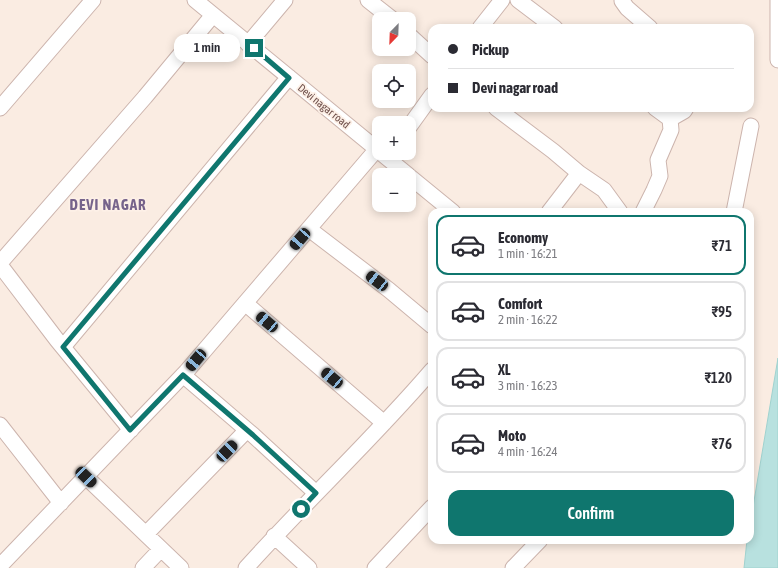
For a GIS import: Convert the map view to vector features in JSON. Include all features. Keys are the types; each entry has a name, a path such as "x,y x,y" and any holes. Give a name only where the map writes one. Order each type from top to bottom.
{"street":[{"path":"0,108 93,0"},
{"name":"Devi nagar road","path":"195,0 372,144"},
{"path":"248,44 285,0"},
{"path":"368,0 383,12"},
{"path":"483,24 502,0"},
{"path":"518,0 550,24"},
{"path":"623,0 622,1 627,8 645,24"},
{"path":"778,0 778,60"},
{"path":"130,430 63,347 0,264 214,15"},
{"path":"416,41 428,52"},
{"path":"63,347 289,78"},
{"path":"416,117 428,101"},
{"path":"501,112 553,151 579,173 604,190 617,208"},
{"path":"645,208 660,176 658,160 671,130 670,119 660,112"},
{"path":"670,119 682,112"},
{"path":"735,208 751,126"},
{"path":"0,566 183,375 309,228 376,160"},
{"name":"Devi nagar road","path":"391,160 401,168"},
{"path":"552,208 579,173"},
{"name":"Devi nagar road","path":"416,181 448,208"},
{"path":"309,228 428,323"},
{"path":"245,303 384,423"},
{"path":"246,568 274,536 384,423 428,374"},
{"path":"183,375 247,430 316,493"},
{"path":"0,425 61,503"},
{"path":"146,534 247,430"},
{"path":"86,477 181,568"},
{"path":"375,568 428,511"},
{"path":"274,536 309,568"},
{"path":"522,565 537,544"},
{"path":"143,568 161,549"}],"water":[{"path":"778,358 778,568 744,568 747,544 754,544 754,501"}],"district":[{"name":"DEVI NAGAR","path":"108,205"}],"route":[{"path":"254,48 289,78 63,347 130,430 183,375 253,435 316,493 301,509"}]}
